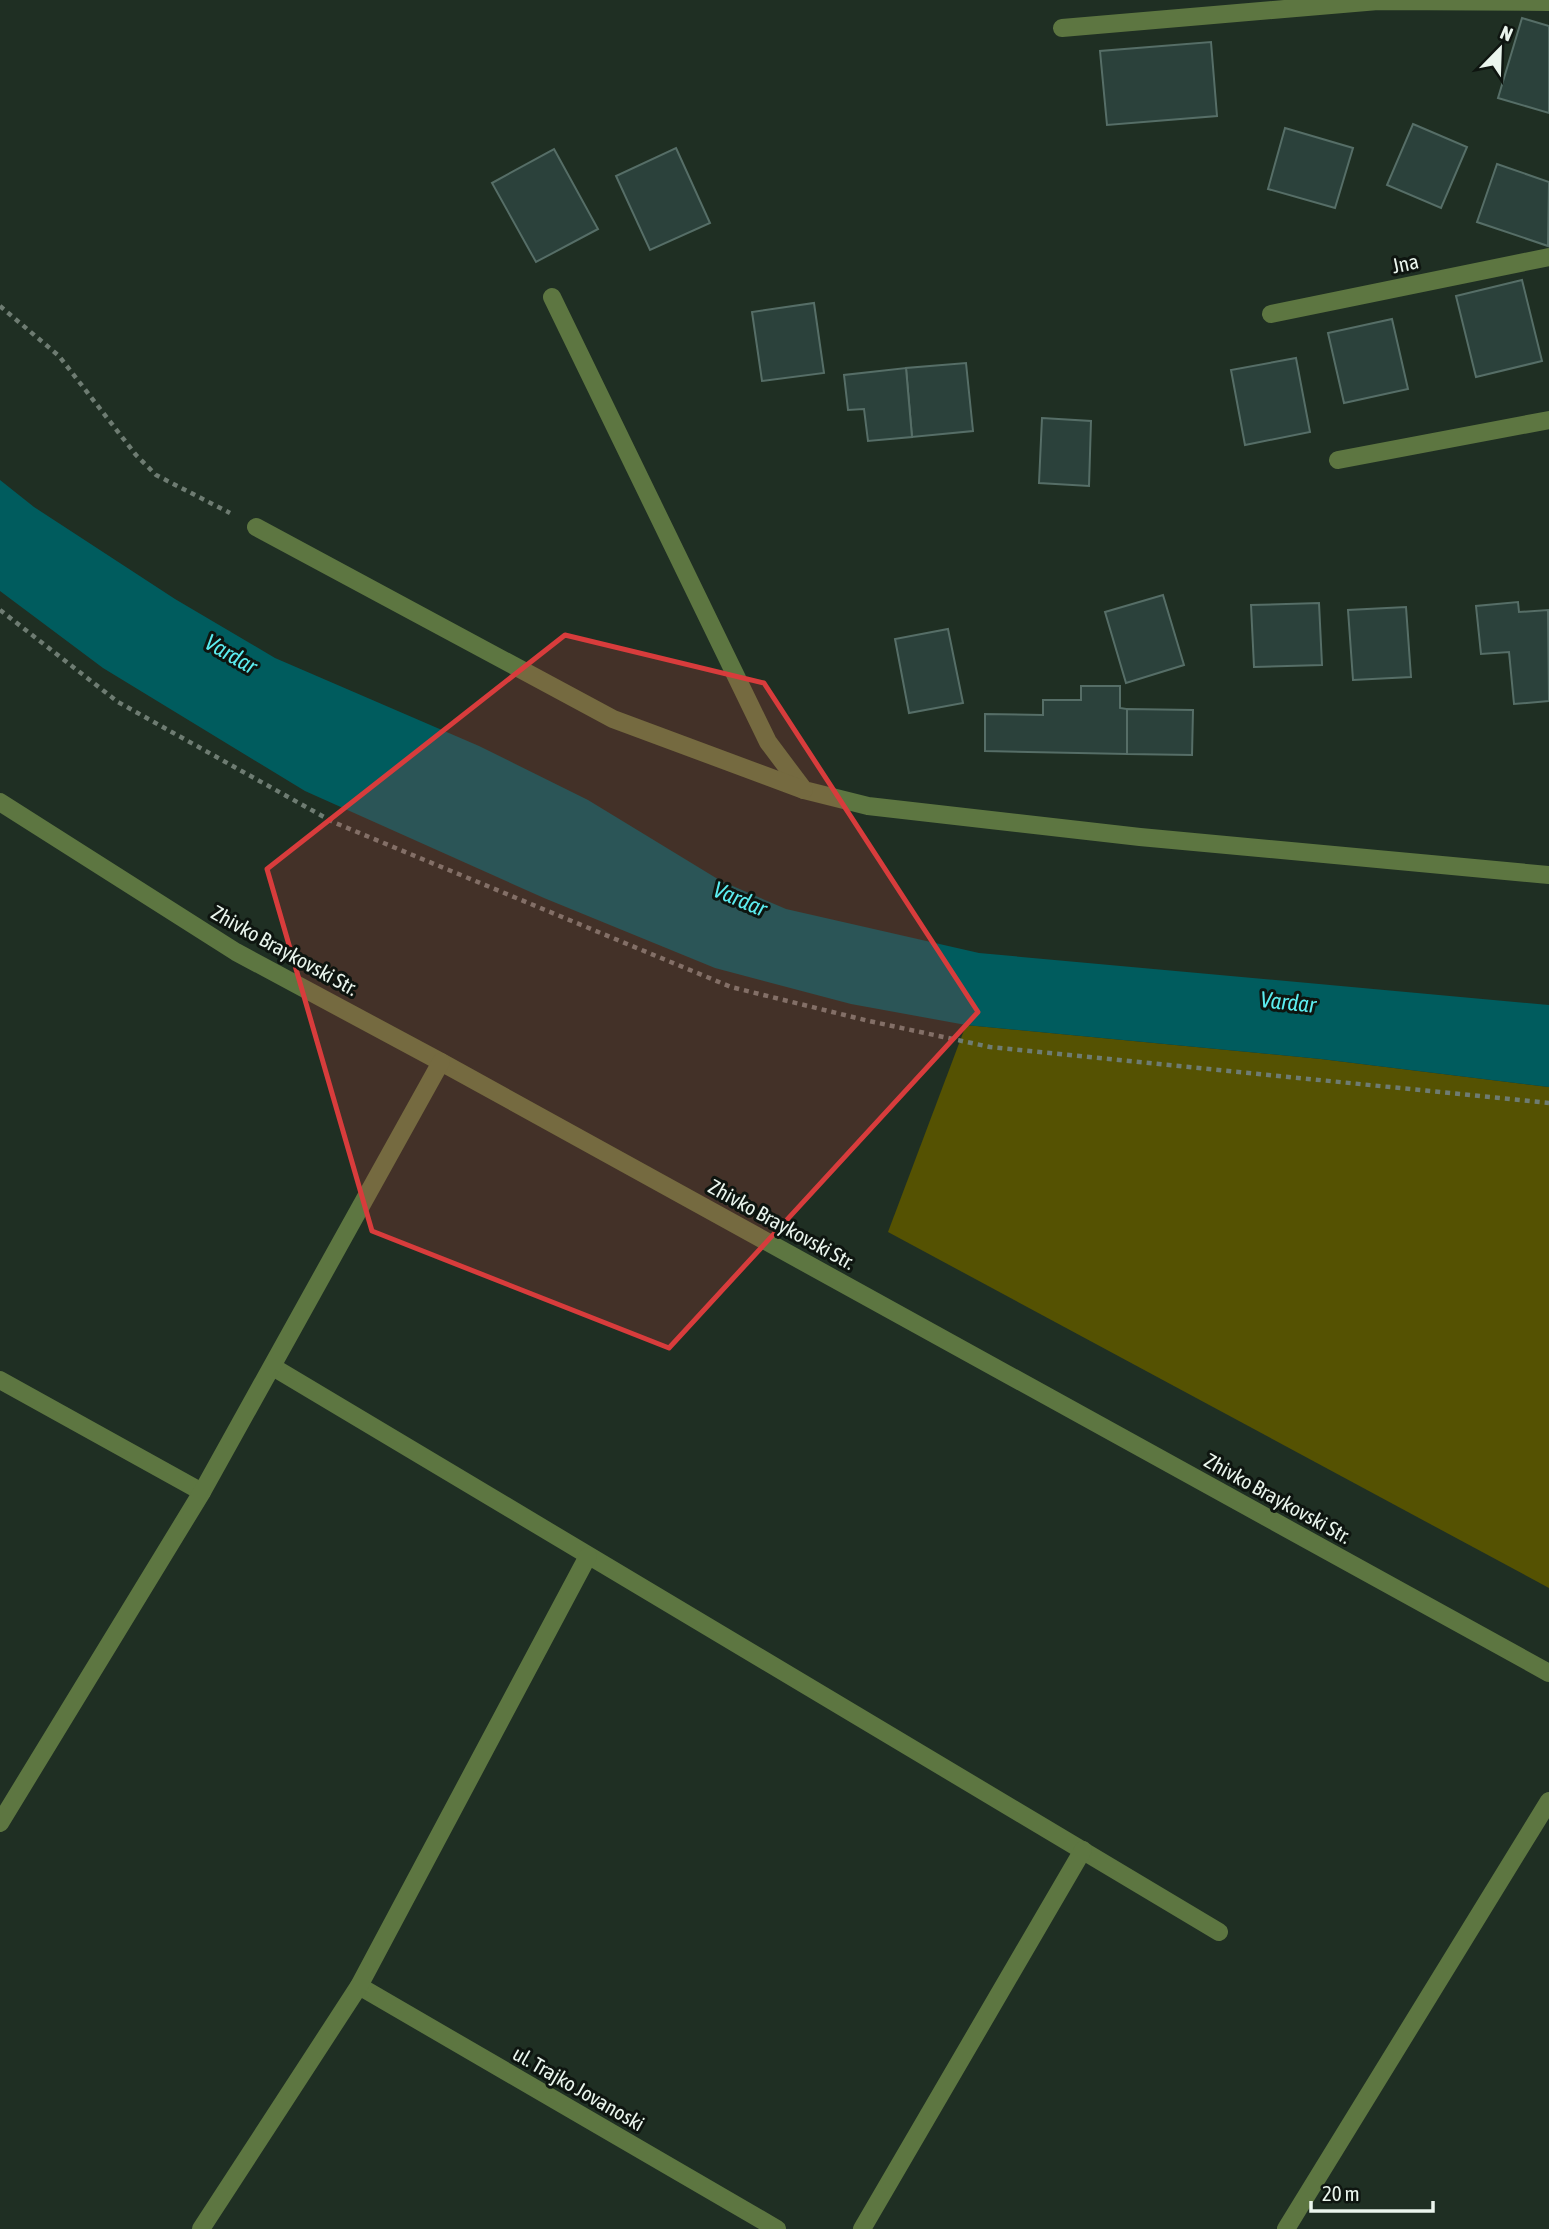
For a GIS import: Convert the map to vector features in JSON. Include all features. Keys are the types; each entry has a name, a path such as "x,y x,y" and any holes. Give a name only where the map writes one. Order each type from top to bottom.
{"street":[{"path":"1062,28 1378,1 1549,2"},
{"name":"Jna","path":"1271,314 1549,257"},
{"path":"552,297 768,742 804,790"},
{"path":"1338,460 1549,420"},
{"path":"256,527 614,719 804,790 868,806 1140,837 1549,875"},
{"name":"Zhivko Braykovski Str.","path":"0,802 236,952 441,1062 1549,1673"},
{"path":"0,1823 202,1492 274,1367 441,1062"},
{"path":"274,1367 1219,1932"},
{"path":"0,1380 202,1492"},
{"path":"201,2229 359,1986 588,1556"},
{"path":"1286,2229 1549,1801"},
{"path":"862,2229 1083,1850"},
{"name":"ul. Trajko Jovanoski","path":"359,1986 777,2229"}],"path":[{"path":"0,306 59,356 136,455 156,475 256,527"},
{"path":"0,610 118,702 333,822 731,987 990,1047 1549,1103"}],"highlighted area":[{"path":"565,635 764,683 978,1012 669,1348 372,1231 267,869"}],"shaded area":[{"path":"966,1025 1321,1059 1549,1087 1549,1588 888,1232"}],"water":[{"name":"Vardar","path":"0,480 34,507 175,599 275,658 479,746 588,800 721,881 786,909 979,953 1549,1005 1549,1087 1321,1059 966,1025 851,1004 715,968 544,898 305,791 103,668 0,591"}],"building":[{"path":"1522,18 1549,26 1549,113 1498,98"},
{"path":"1211,42 1217,116 1107,125 1100,51"},
{"path":"1413,124 1467,147 1441,208 1387,185"},
{"path":"1285,128 1353,148 1335,208 1268,189"},
{"path":"676,148 710,223 650,250 616,176"},
{"path":"554,149 598,229 536,262 492,183"},
{"path":"1497,164 1549,182 1548,246 1477,222"},
{"path":"1522,280 1542,361 1476,377 1456,296"},
{"path":"814,303 824,373 762,381 752,312"},
{"path":"1392,319 1408,389 1344,403 1328,333"},
{"path":"1296,358 1310,432 1245,445 1231,370"},
{"path":"966,363 973,431 912,437 906,368"},
{"path":"906,368 912,437 868,441 864,409 848,410 844,375"},
{"path":"1042,418 1091,421 1089,486 1039,483"},
{"path":"1163,595 1184,665 1126,683 1105,612"},
{"path":"1518,602 1519,612 1548,610 1549,701 1514,704 1509,652 1481,654 1476,606"},
{"path":"1319,603 1322,665 1254,667 1251,605"},
{"path":"1406,607 1411,677 1353,680 1348,610"},
{"path":"948,629 963,703 909,713 895,639"},
{"path":"1081,686 1120,686 1120,708 1127,709 1127,754 985,751 985,714 1043,715 1043,700 1081,700"},
{"path":"1127,709 1193,710 1192,755 1127,754"}]}
